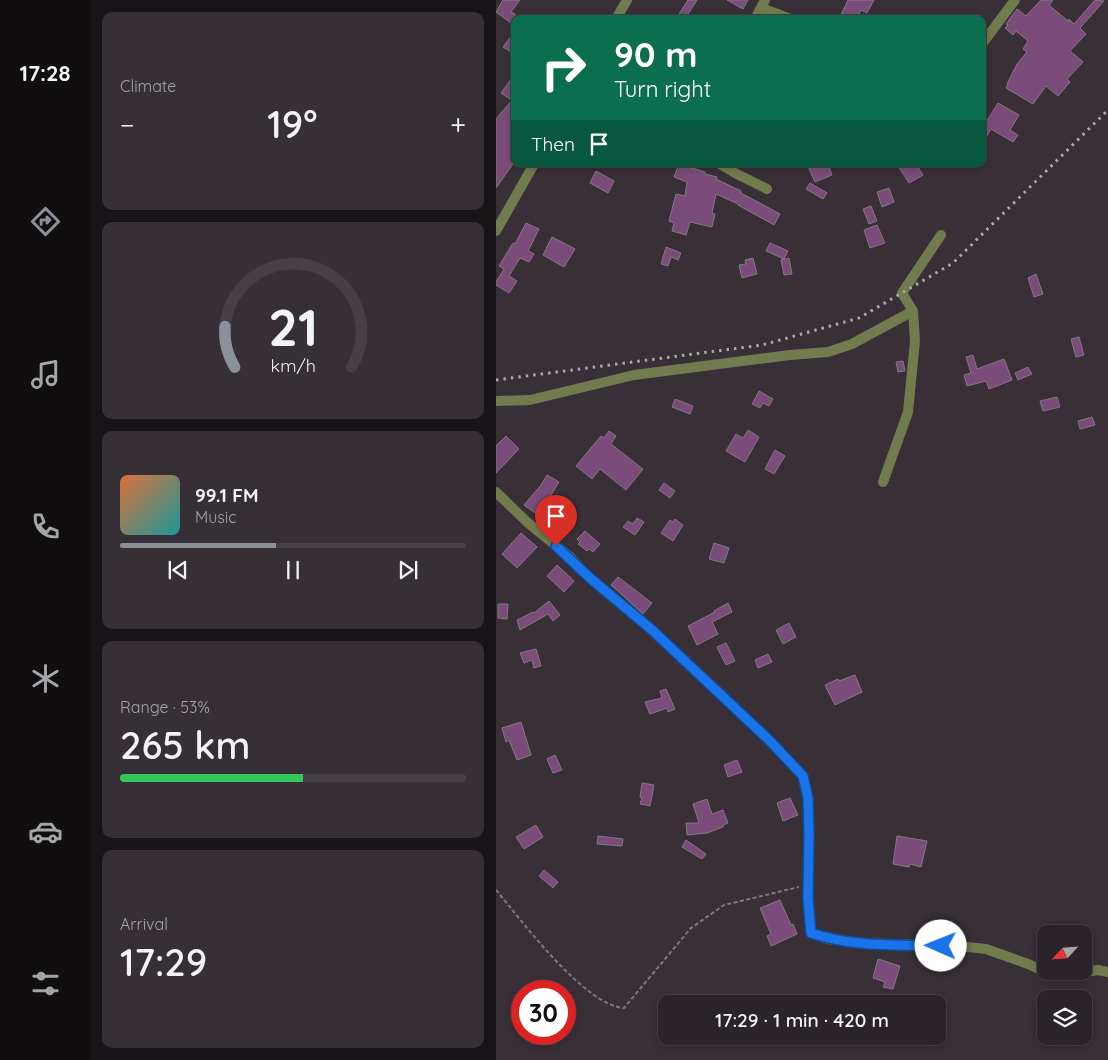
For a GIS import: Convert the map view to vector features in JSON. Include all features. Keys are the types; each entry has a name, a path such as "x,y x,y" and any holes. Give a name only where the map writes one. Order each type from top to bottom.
{"street":[{"path":"618,15 627,0"},
{"path":"986,39 1015,0"},
{"path":"763,4 783,15"},
{"path":"496,230 532,167"},
{"path":"725,167 768,188"},
{"path":"883,482 908,412 915,341 913,311 902,293 941,235"},
{"path":"496,401 530,400 634,375 828,352 852,344 913,311"},
{"path":"496,492 527,522 570,557 590,578 652,630 770,741 803,776 808,798 808,899 811,933 828,939 859,943 959,946 986,949 1048,973 1062,976 1098,970 1108,972"}],"path":[{"path":"496,890 567,973 599,1000 615,1007 624,1008 691,928 724,905 808,885"}],"building":[{"path":"503,0 520,0 511,12 515,15 511,15 511,23 496,12"},
{"path":"688,0 697,0 688,15 679,15"},
{"path":"727,0 748,0 743,9"},
{"path":"848,0 874,0 867,13 861,10 858,15 841,15"},
{"path":"1041,0 1053,0 1049,5 1074,24 1095,0 1104,1 1080,28 1086,34 1070,51 1083,62 1067,79 1070,82 1058,96 1046,86 1033,104 1006,88 1017,64 1027,52 1023,49 1028,41 1016,31 1013,35 1005,28 1017,9 1026,16"},
{"path":"511,36 511,52 503,47"},
{"path":"511,79 511,99 501,93"},
{"path":"511,101 511,167 496,188 496,119"},
{"path":"998,103 1019,115 1010,130 1018,135 1013,142 991,129 986,137 986,122"},
{"path":"678,167 689,167 705,172 705,174 717,177 716,179 780,214 774,225 738,204 716,194 712,213 715,214 712,227 690,222 686,235 672,231 674,223 669,221 676,194 685,196 687,182 674,177"},
{"path":"808,167 829,167 832,175 815,182"},
{"path":"899,167 918,167 923,175 909,183"},
{"path":"596,171 614,181 608,193 590,183"},
{"path":"810,183 827,193 823,199 806,189"},
{"path":"889,188 894,202 882,207 877,192"},
{"path":"871,206 877,221 869,224 863,209"},
{"path":"526,223 539,229 528,251 534,254 529,262 520,258 509,276 517,281 509,293 496,285 504,269 499,266 513,243 515,244"},
{"path":"877,225 885,243 870,248 864,230"},
{"path":"552,237 575,249 564,267 543,255"},
{"path":"770,243 788,251 784,259 766,251"},
{"path":"666,247 681,253 678,260 671,257 668,266 661,264"},
{"path":"753,258 757,274 742,278 739,265 746,264 745,260"},
{"path":"789,258 792,274 784,275 781,260"},
{"path":"1036,274 1043,294 1034,297 1028,278"},
{"path":"1079,337 1084,355 1076,357 1071,339"},
{"path":"973,355 977,369 1004,359 1012,380 989,389 986,381 967,386 964,375 971,373 966,357"},
{"path":"903,361 905,371 898,372 896,362"},
{"path":"1028,367 1032,374 1018,380 1015,373"},
{"path":"759,391 773,399 769,406 763,403 760,408 752,404"},
{"path":"1057,397 1060,407 1043,411 1040,401"},
{"path":"675,399 693,406 690,414 672,407"},
{"path":"1092,417 1095,425 1080,429 1078,421"},
{"path":"748,430 759,437 745,462 726,451 736,434 743,438"},
{"path":"609,431 616,436 611,444 643,469 626,490 600,469 592,479 576,466 601,436 604,438"},
{"path":"506,436 519,449 496,473 496,446"},
{"path":"775,450 785,456 774,474 765,469"},
{"path":"547,475 559,482 551,495 554,497 538,515 524,505"},
{"path":"664,483 675,491 670,498 659,490"},
{"path":"637,518 644,522 635,535 623,527 628,521 633,524"},
{"path":"675,519 683,525 673,541 661,533 670,520 673,522"},
{"path":"585,531 600,544 593,552 589,549 587,551 578,544 580,542 577,539"},
{"path":"521,533 537,547 517,568 502,554"},
{"path":"714,543 729,548 724,563 709,559"},
{"path":"557,565 574,581 564,592 547,576"},
{"path":"618,577 652,603 643,614 611,585"},
{"path":"549,601 560,615 553,621 548,614 520,630 517,620 534,613"},
{"path":"728,603 732,612 712,622 718,634 697,645 688,626"},
{"path":"498,604 508,604 507,619 498,618"},
{"path":"789,623 796,637 783,644 776,630"},
{"path":"726,643 735,661 726,665 717,647"},
{"path":"536,649 541,666 534,668 532,660 524,663 520,653"},
{"path":"768,654 772,662 758,668 755,660"},
{"path":"855,675 862,692 835,705 825,685 838,679 839,681"},
{"path":"666,689 675,709 668,712 667,708 650,714 645,702 662,698 660,691"},
{"path":"521,722 531,755 517,760 509,740 506,742 502,728"},
{"path":"555,755 562,770 553,773 547,759"},
{"path":"737,760 742,772 728,777 724,765"},
{"path":"642,783 654,785 650,806 640,804"},
{"path":"790,798 798,815 783,821 777,803"},
{"path":"707,799 712,814 723,810 728,823 707,833 687,835 686,823 699,823 693,804"},
{"path":"536,825 543,837 524,849 516,837"},
{"path":"598,836 623,839 622,846 597,844"},
{"path":"897,836 927,841 921,867 910,864 909,867 893,864"},
{"path":"686,840 706,854 702,859 682,847"},
{"path":"544,870 558,882 553,888 539,876"},
{"path":"780,900 797,934 771,946 767,936 771,934 760,908"},
{"path":"878,959 900,966 893,989 883,987 885,982 873,978"}],"railway":[{"path":"496,380 762,345 859,318 953,263 1108,110"}],"route":[{"path":"556,546 570,557 590,578 652,630 770,741 803,776 808,798 808,899 811,933 828,939 859,943 941,946"}]}
